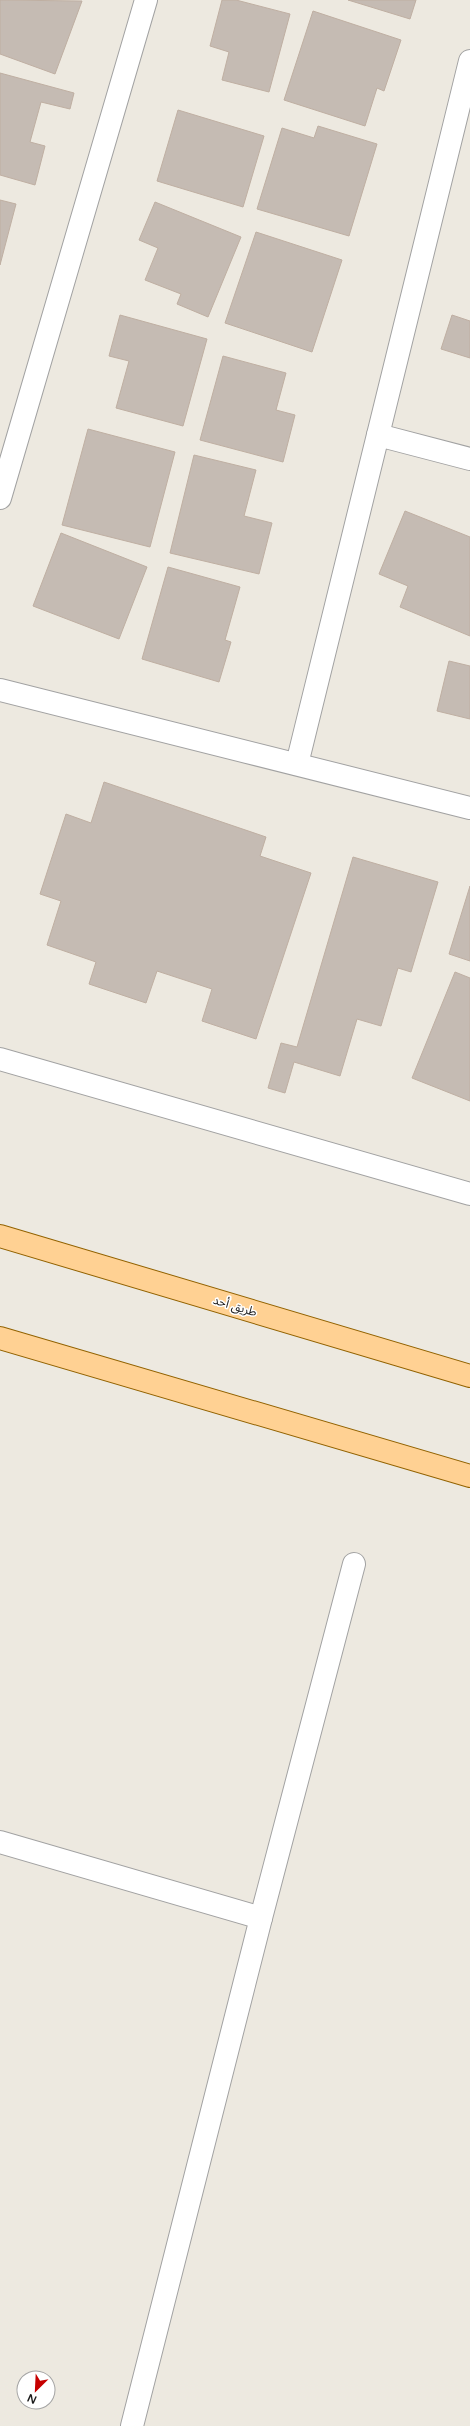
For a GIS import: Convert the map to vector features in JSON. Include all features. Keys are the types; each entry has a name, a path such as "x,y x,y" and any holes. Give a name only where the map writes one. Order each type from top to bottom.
{"main road":[{"name":"طريق أحد","path":"0,1236 470,1376"},
{"path":"0,1338 470,1476"}],"street":[{"path":"0,498 146,0"},
{"path":"298,764 470,61"},
{"path":"378,435 470,459"},
{"path":"0,690 470,808"},
{"path":"0,1059 470,1194"},
{"path":"132,2426 261,1918 354,1564"},
{"path":"0,1842 261,1918"}],"building":[{"path":"0,0 82,1 55,74 0,54"},
{"path":"222,0 236,0 290,14 269,92 222,80 229,52 210,46"},
{"path":"348,0 416,0 410,19"},
{"path":"313,11 401,40 384,91 377,88 365,126 284,100"},
{"path":"0,73 74,93 70,109 41,102 30,142 45,146 35,185 0,175"},
{"path":"178,110 264,136 243,207 157,181"},
{"path":"318,126 377,144 349,236 257,209 282,128 314,138"},
{"path":"0,200 16,204 0,265"},
{"path":"155,202 241,237 208,317 177,304 181,294 145,280 158,248 139,240"},
{"path":"256,232 342,260 312,352 225,323"},
{"path":"120,315 207,339 183,426 116,408 129,361 109,356"},
{"path":"452,315 470,321 470,358 441,349"},
{"path":"223,356 286,373 276,410 295,415 283,462 200,440"},
{"path":"88,429 175,452 150,547 62,525"},
{"path":"194,455 256,470 244,516 272,523 259,574 170,553"},
{"path":"405,511 470,537 470,636 400,607 408,586 379,574"},
{"path":"61,533 147,567 119,639 33,606"},
{"path":"168,567 240,587 225,640 231,642 219,682 142,659"},
{"path":"449,661 470,666 470,719 437,711"},
{"path":"104,782 266,837 260,856 311,873 256,1039 202,1021 212,989 157,971 146,1003 89,984 96,962 47,945 61,901 40,894 66,814 91,823"},
{"path":"353,857 438,882 411,972 398,968 381,1026 357,1019 340,1076 294,1062 285,1093 268,1088 281,1043 297,1047"},
{"path":"470,886 470,961 449,954"},
{"path":"455,972 470,978 470,1101 412,1078"}]}
